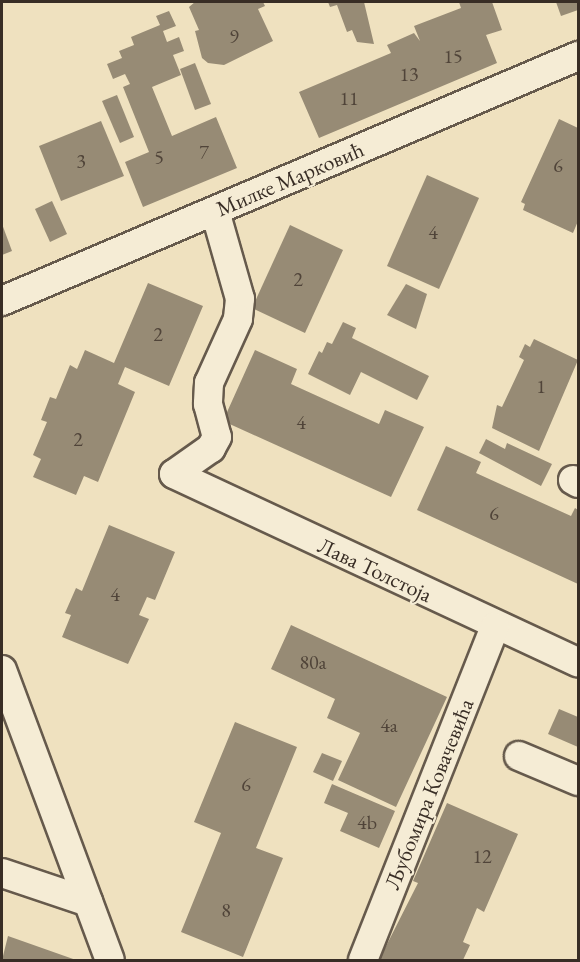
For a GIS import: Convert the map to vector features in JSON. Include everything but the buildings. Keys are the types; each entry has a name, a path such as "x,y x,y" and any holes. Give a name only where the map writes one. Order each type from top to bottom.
{"street":[{"name":"Милке Марковић","path":"2,301 579,57"},
{"name":"Лава Толстоја","path":"215,211 240,299 238,319 208,383 208,404 217,437 211,448 174,474 495,627 579,662"},
{"name":"Љубомира Ковачевића","path":"363,960 495,627"},
{"path":"2,670 110,960"},
{"path":"519,756 579,781"},
{"path":"2,873 88,902"}]}
